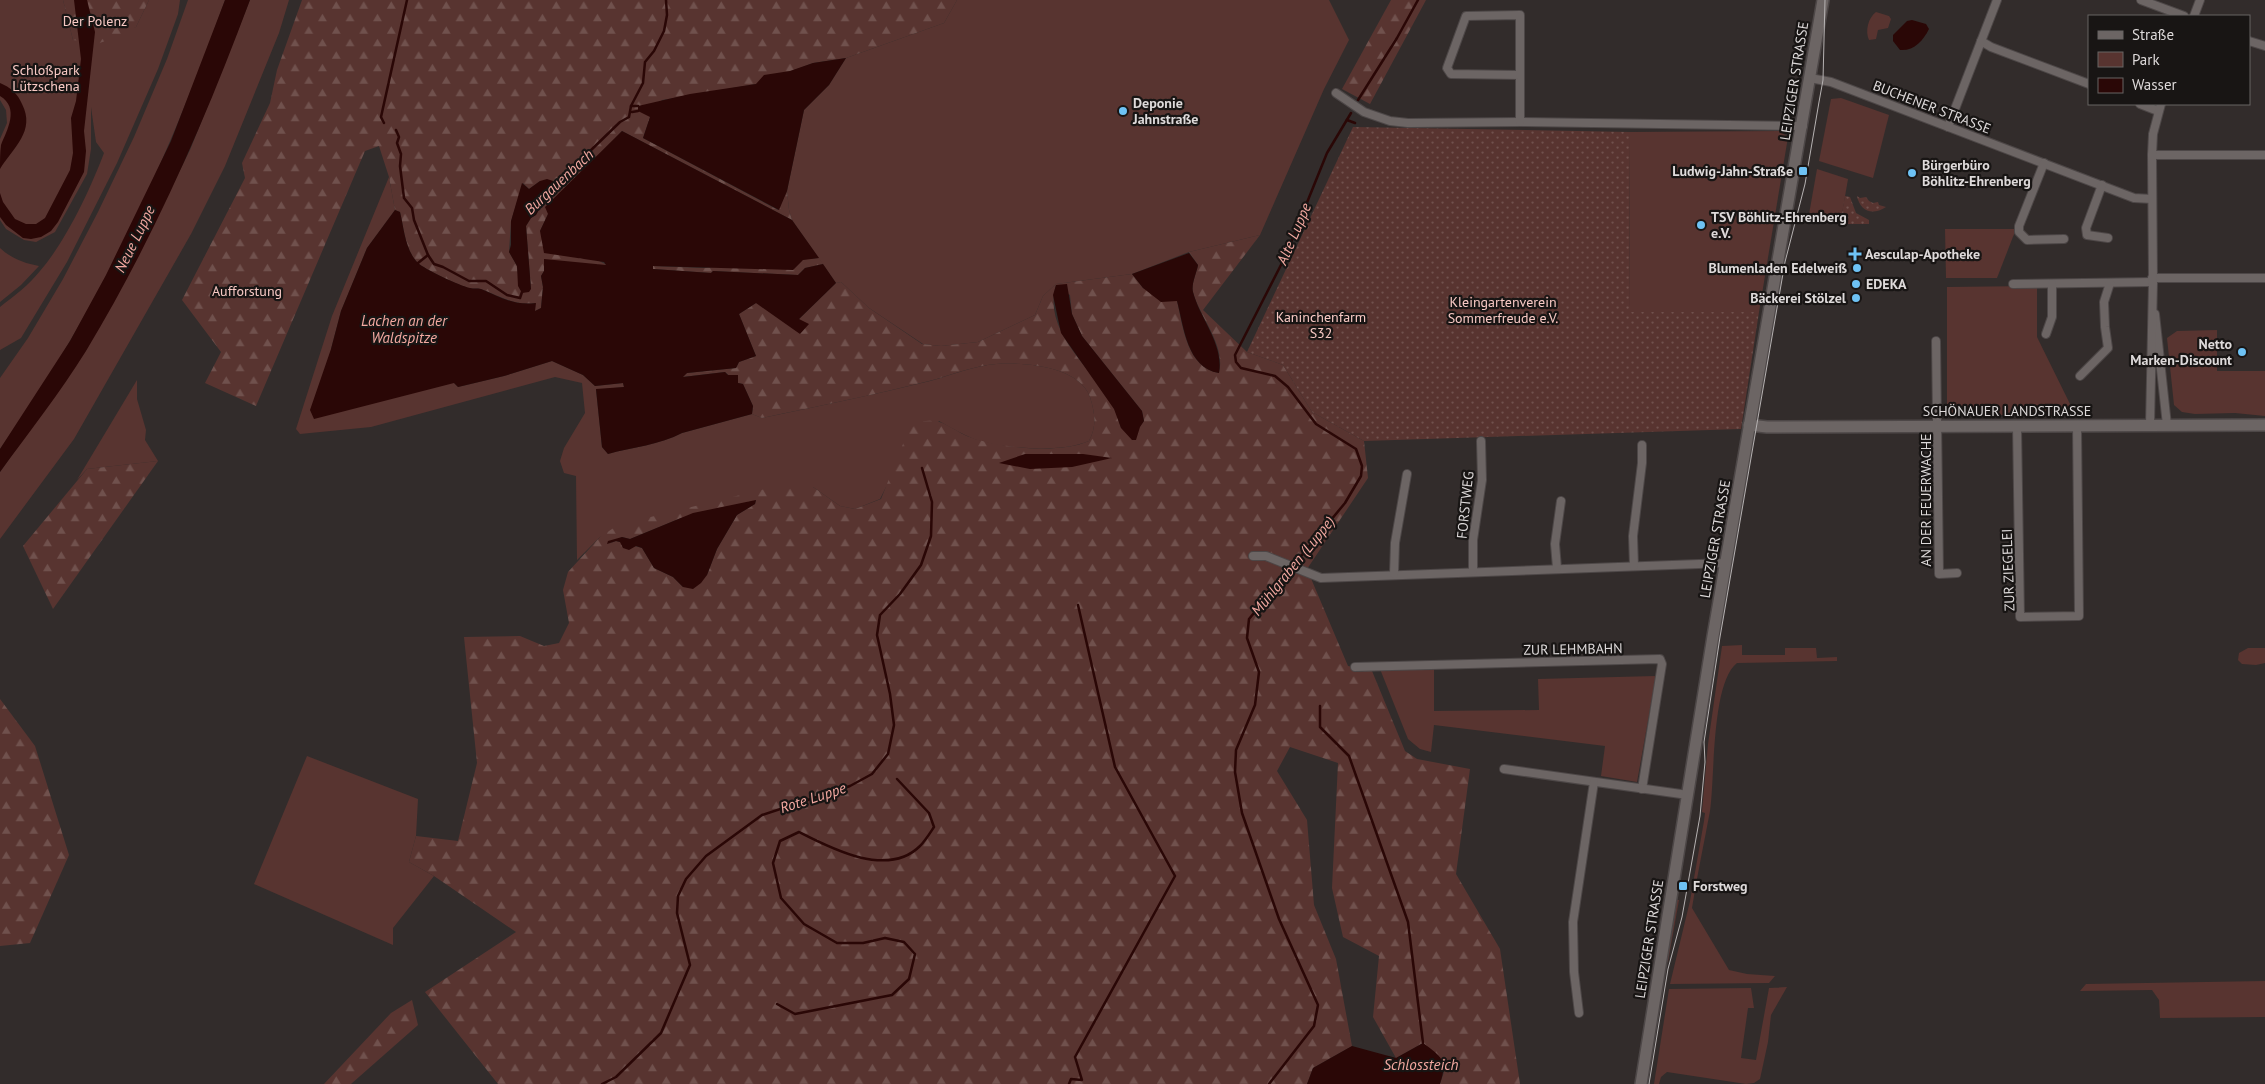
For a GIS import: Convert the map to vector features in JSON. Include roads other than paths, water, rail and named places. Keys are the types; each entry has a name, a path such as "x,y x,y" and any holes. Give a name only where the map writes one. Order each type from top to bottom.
{"street":[{"name":"LEIPZIGER STRASSE","path":"1641,1084 1749,425 1823,0"},
{"path":"1948,126 1997,0"},
{"path":"2141,0 2181,15"},
{"path":"2194,15 2200,0"},
{"path":"1520,74 1451,74 1447,68 1466,16 1520,15 1520,74 1520,122"},
{"path":"1981,41 1991,47 2088,84"},
{"path":"2250,41 2265,46"},
{"name":"BUCHENER STRASSE","path":"1810,78 1831,82 2134,198 2152,199"},
{"path":"1336,93 1364,112 1390,121 1802,126"},
{"path":"2146,105 2159,107 2153,134 2152,155 2150,425"},
{"path":"2152,155 2265,155"},
{"path":"2044,163 2019,226 2019,232 2027,240 2064,239"},
{"path":"2102,186 2086,228 2087,235 2108,238"},
{"path":"2013,284 2265,278"},
{"path":"2080,376 2108,348 2104,302 2110,283"},
{"path":"2046,334 2052,317 2052,284"},
{"path":"2152,294 2164,376 2168,425"},
{"name":"AN DER FEUERWACHE","path":"1936,341 1939,574 1957,573"},
{"name":"SCHÖNAUER LANDSTRASSE","path":"1749,425 1767,427 2265,425"},
{"name":"ZUR ZIEGELEI","path":"2017,426 2020,617 2079,616 2077,426"},
{"name":"FORSTWEG","path":"1473,571 1473,540 1482,480 1481,441"},
{"path":"1634,566 1633,536 1642,463 1642,445"},
{"path":"1394,574 1395,543 1407,474"},
{"path":"1557,568 1555,544 1561,501"},
{"path":"1253,556 1266,556 1321,578 1726,563"},
{"name":"ZUR LEHMBAHN","path":"1355,667 1660,659 1662,664 1642,789"},
{"path":"1504,768 1688,795"},
{"path":"1579,1013 1574,972 1573,922 1594,782"}],"water":[{"path":"74,0 87,0 95,32 84,131 86,151 84,172 58,222 51,231 41,237 23,238 6,225 0,217 0,193 3,202 15,219 26,224 36,224 45,218 70,170 73,153 71,118 76,101 81,59"},
{"name":"Neue Luppe","path":"225,0 250,0 215,90 176,179 134,266 86,351 0,472 0,449 70,341 106,275 171,141"},
{"path":"1912,20 1926,24 1929,29 1914,47 1900,50 1893,41 1893,35 1907,21"},
{"path":"846,58 829,85 804,110 787,191 779,210 643,138 650,117 638,111 638,106 690,94 756,84 764,75 790,71 813,63"},
{"path":"0,83 18,97 26,114 26,123 21,139 0,169 1,145 9,126 11,113 6,101 0,96"},
{"name":"Lachen an der Waldspitze","path":"622,131 792,220 819,258 803,260 793,270 653,266 653,269 711,273 713,271 798,275 805,268 823,264 836,283 799,319 809,324 800,334 756,303 739,314 756,356 739,362 736,368 687,373 683,377 725,372 728,375 738,375 738,383 743,384 753,406 752,414 682,433 655,443 608,454 602,447 596,389 624,387 623,383 595,386 583,375 552,361 504,376 458,387 454,383 314,419 310,410 331,349 341,311 367,248 395,210 400,212 410,252 422,266 465,287 481,289 514,302 536,303 535,311 541,308 543,287 541,276 544,271 544,259 606,265 604,262 544,253 540,231 548,214 545,207"},
{"path":"547,179 559,183 546,197 536,215 531,218 526,226 531,289 529,292 522,293 518,286 517,266 509,252 511,245 511,221 522,183 529,189 540,181"},
{"path":"1189,253 1198,265 1193,282 1193,292 1215,342 1220,362 1219,373 1208,370 1193,355 1185,334 1177,301 1161,302 1143,288 1132,274"},
{"path":"1067,284 1072,314 1082,336 1142,411 1144,421 1136,440 1132,440 1121,428 1114,409 1061,333 1053,295 1056,285"},
{"path":"1025,454 1083,454 1112,458 1072,467 1030,469 999,463"},
{"path":"756,500 755,504 737,515 717,549 707,575 693,589 683,587 673,577 654,568 642,548 636,546 629,550 623,548 620,542 616,541 607,544 608,541 622,537 630,539 693,513"},
{"name":"Schlossteich","path":"1423,1043 1442,1060 1443,1069 1440,1084 1307,1084 1313,1068 1352,1046 1396,1058"}],"waterway":[{"name":"Burgauenbach","path":"384,123 381,117 407,0"},
{"name":"Burgauenbach","path":"556,184 620,122 629,117 631,106 643,83 645,62 654,51 664,31 667,15 666,0"},
{"name":"Alte Luppe","path":"1358,100 1397,38 1418,0"},
{"name":"Burgauenbach","path":"631,106 638,106"},
{"path":"632,112 638,111"},
{"name":"Mühlgraben (Luppe)","path":"1269,1084 1314,1026 1318,1005 1279,919 1242,813 1235,772 1236,750 1255,705 1259,672 1247,638 1249,619 1345,503 1361,476 1362,466 1356,449 1316,424 1288,387 1275,376 1241,368 1236,362 1235,355 1285,257 1327,153 1351,113"},
{"path":"1347,120 1355,123"},
{"name":"Burgauenbach","path":"396,130 399,137 397,143 401,154 400,166 404,198 412,208 414,220 428,255 434,264 469,281 486,281 507,295 520,298 522,292"},
{"path":"418,263 428,255"},
{"name":"Rote Luppe","path":"602,1084 616,1077 661,1033 690,965 677,913 678,896 686,879 706,856 762,815 850,786 872,774 888,754 894,725 890,694 877,635 880,615 900,594 921,565 931,536 932,502 922,468"},
{"path":"1069,1084 1071,1079 1082,1080 1075,1057 1175,876 1115,767 1078,605"},
{"path":"1320,706 1320,727 1349,756 1408,922 1423,1043"},
{"path":"777,1004 795,1014 892,995 909,979 915,954 904,942 885,938 863,943 837,943 804,924 781,898 773,863 780,841 799,832 827,846 860,857 892,860 907,855 920,846 934,827 929,813 897,779"}],"tram line":[{"path":"1649,1084 1668,969 1682,917 1700,816 1705,762 1704,742 1720,637 1785,262 1805,184 1823,80 1825,0"}],"place":[{"name":"Deponie Jahnstraße","path":"1123,111"},
{"name":"Ludwig-Jahn-Straße","path":"1803,171"},
{"name":"Bürgerbüro Böhlitz-Ehrenberg","path":"1912,173"},
{"name":"TSV Böhlitz-Ehrenberg e.V.","path":"1701,225"},
{"name":"Aesculap-Apotheke","path":"1855,254"},
{"name":"Blumenladen Edelweiß","path":"1857,268"},
{"name":"EDEKA","path":"1856,284"},
{"name":"Bäckerei Stölzel","path":"1856,298"},
{"name":"Netto Marken-Discount","path":"2242,352"},
{"name":"Forstweg","path":"1683,886"}],"park label":[{"name":"Der Polenz","path":"95,21"},
{"name":"Schloßpark Lützschena","path":"46,78"},
{"name":"Aufforstung","path":"247,291"},
{"name":"Kleingartenverein Sommerfreude e.V.","path":"1503,310"},
{"name":"Kaninchenfarm S32","path":"1321,326"}]}
